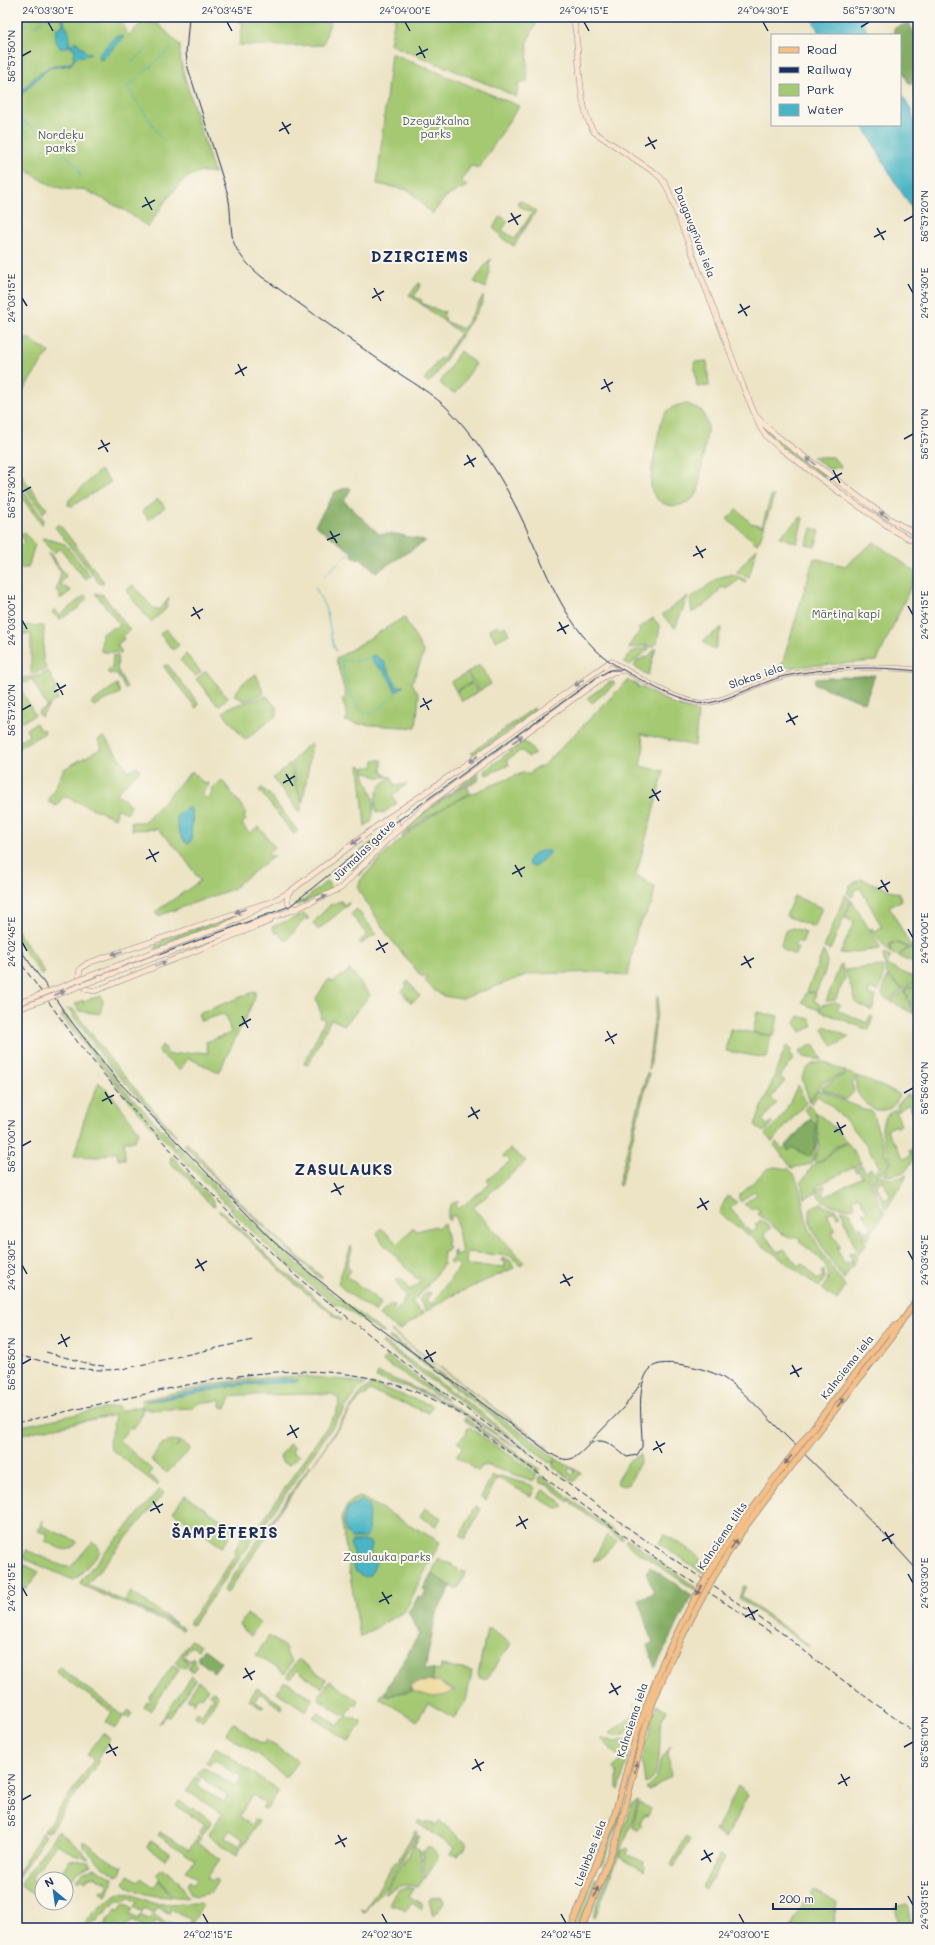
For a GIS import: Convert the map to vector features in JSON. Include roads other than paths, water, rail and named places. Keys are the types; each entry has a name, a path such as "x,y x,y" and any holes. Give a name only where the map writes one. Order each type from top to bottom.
{"main road":[{"name":"Daugavgrīvas iela","path":"573,17 584,104 592,129 659,176 667,187 754,414 765,434 781,449 895,531 918,543"},
{"name":"Daugavgrīvas iela","path":"754,414 776,435 864,501 896,523 918,534"},
{"name":"Slokas iela","path":"611,661 665,691 701,703 712,702 771,679 794,674 853,668 918,670"},
{"name":"Jūrmalas gatve","path":"19,1003 224,926 288,893 388,818 611,661"},
{"name":"Jūrmalas gatve","path":"17,1010 157,957 296,909 340,888 388,839 433,800 602,678 613,672 625,670"},
{"path":"388,818 396,820 398,824 388,839"},
{"path":"288,893 288,905 296,909"},
{"path":"277,899 88,964 80,969 79,977 85,988 95,990 255,928 278,918 279,915"},
{"name":"Kalnciema iela","path":"815,1431 890,1339 901,1320 918,1298"},
{"name":"Kalnciema tilts","path":"666,1663 695,1609 730,1551 754,1515 815,1431"},
{"name":"Kalnciema iela","path":"624,1785 638,1729 666,1663"},
{"name":"Kalnciema iela","path":"632,1787 653,1702 666,1663"},
{"name":"Lielirbes iela","path":"571,1928 613,1821 624,1785"},
{"name":"Lielirbes iela","path":"582,1928 618,1836 632,1787"},
{"path":"597,1864 598,1868 606,1867"},
{"path":"592,1875 598,1874 601,1879"}],"water":[{"path":"58,17 68,17 65,18 64,23 69,33 69,44 71,45 74,42 77,42 87,53 91,53 89,55 77,57 70,65 49,68 17,98 27,85 43,71 52,66 71,63 73,61 74,55 72,55 75,52 74,48 69,46 61,49 55,40 56,29 61,27 63,23 62,19"},
{"path":"811,17 861,17 868,34 820,34"},
{"path":"115,37 124,37 104,58 100,60 99,54"},
{"path":"901,93 912,112 918,139 918,218 893,179 864,126 901,126"},
{"path":"375,655 383,661 398,687 404,686 396,692 385,672 373,662 371,656"},
{"path":"187,808 190,808 192,815 191,840 188,844 181,835 177,820 177,816"},
{"path":"546,850 551,853 534,867 529,865 528,861 533,855 540,851"},
{"path":"282,1379 299,1380 296,1382 239,1385 160,1400 146,1401 228,1384"},
{"path":"362,1500 369,1506 368,1534 364,1538 351,1538 345,1528 345,1516 348,1508"},
{"path":"352,1541 368,1541 372,1544 370,1553 376,1562 371,1575 365,1577 356,1572 353,1565 354,1555 350,1544"}],"waterway":[{"path":"46,18 50,20"},
{"path":"34,27 43,20"},
{"path":"52,23 57,28"},
{"path":"22,26 27,25"},
{"path":"132,62 147,48"},
{"path":"157,60 172,48"},
{"path":"141,75 154,63"},
{"path":"139,77 127,87 155,128"},
{"path":"17,117 46,137"},
{"path":"156,130 161,138"},
{"path":"50,141 79,168 80,178"},
{"path":"325,575 343,558 364,545 380,538"},
{"path":"315,587 326,611 333,644 336,651"},
{"path":"339,657 342,660 344,675 350,693 359,708 372,714 389,700"},
{"path":"342,660 358,661 371,657"},
{"path":"394,696 396,692"}],"tram line":[{"path":"189,17 186,53 188,68 228,195 233,241 239,253 262,277 396,372 429,393 444,405 461,423 489,460 506,487 552,585 571,619 600,654 625,671 663,692 696,703 715,702 775,679 801,673 852,668 885,668 918,671"},
{"path":"17,1008 290,906 382,832 596,678 610,670 622,670"},
{"path":"17,945 74,1025 118,1081 275,1243 311,1274 377,1326 550,1453 560,1458 574,1458 594,1442 604,1441 627,1457 637,1455 642,1447 640,1406 641,1394 646,1375 651,1368 666,1363 699,1368 719,1375 734,1385 855,1504 918,1571"},
{"path":"589,1443 625,1406 641,1383"}],"railway":[{"path":"17,958 79,1044 135,1112 230,1213 297,1277 419,1374 631,1530 786,1636 822,1665"},
{"path":"17,1355 69,1367 108,1370 122,1369 253,1340"},
{"path":"46,1352 93,1365 104,1366"},
{"path":"17,1423 203,1382 266,1373 297,1371 328,1372 359,1376 403,1387 440,1403 486,1430"},
{"path":"477,1429 651,1555 773,1634"},
{"path":"818,1662 918,1735"}],"district":[{"name":"DZIRCIEMS","path":"420,257"},
{"name":"ZASULAUKS","path":"344,1170"},
{"name":"ŠAMPĒTERIS","path":"225,1533"}],"park label":[{"name":"Dzegužkalna parks","path":"436,127"},
{"name":"Nordeķu parks","path":"61,141"},
{"name":"Mārtiņa kapi","path":"846,614"},
{"name":"Zasulauka parks","path":"387,1557"}]}
